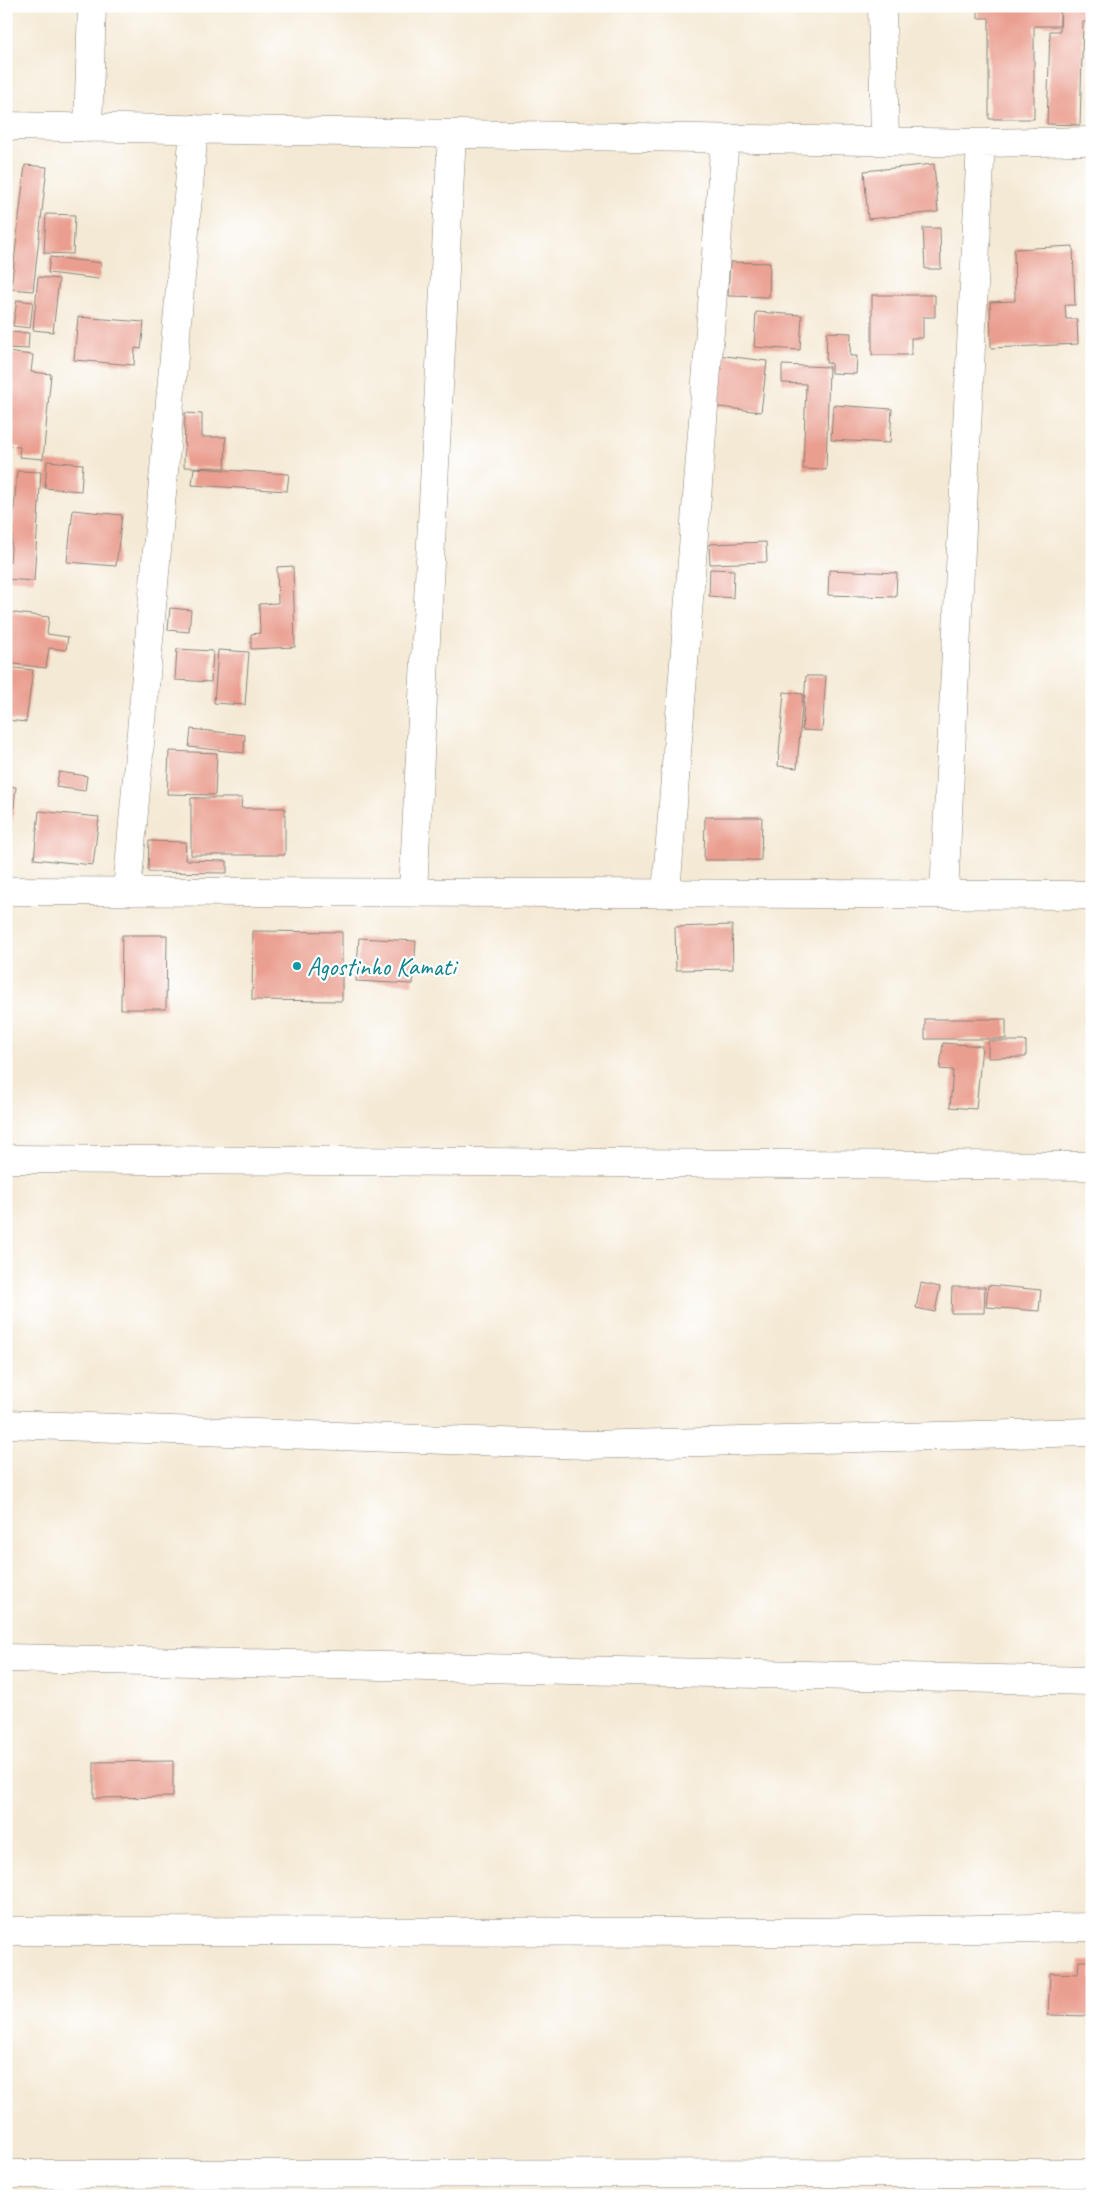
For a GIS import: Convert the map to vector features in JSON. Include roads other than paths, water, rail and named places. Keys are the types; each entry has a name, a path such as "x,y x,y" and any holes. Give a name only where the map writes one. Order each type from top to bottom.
{"street":[{"path":"88,128 92,6"},
{"path":"882,6 885,141"},
{"path":"6,126 981,143 1092,141"},
{"path":"127,892 194,129"},
{"path":"413,892 452,134"},
{"path":"666,893 725,139"},
{"path":"944,894 981,143"},
{"path":"6,891 1092,895"},
{"path":"6,1159 1092,1166"},
{"path":"6,1424 588,1445 1092,1432"},
{"path":"6,1658 1092,1681"},
{"path":"6,1931 802,1932 1092,1927"},
{"path":"6,2174 1092,2173"}],"place":[{"name":"Agostinho Kamati","path":"297,966"}]}
